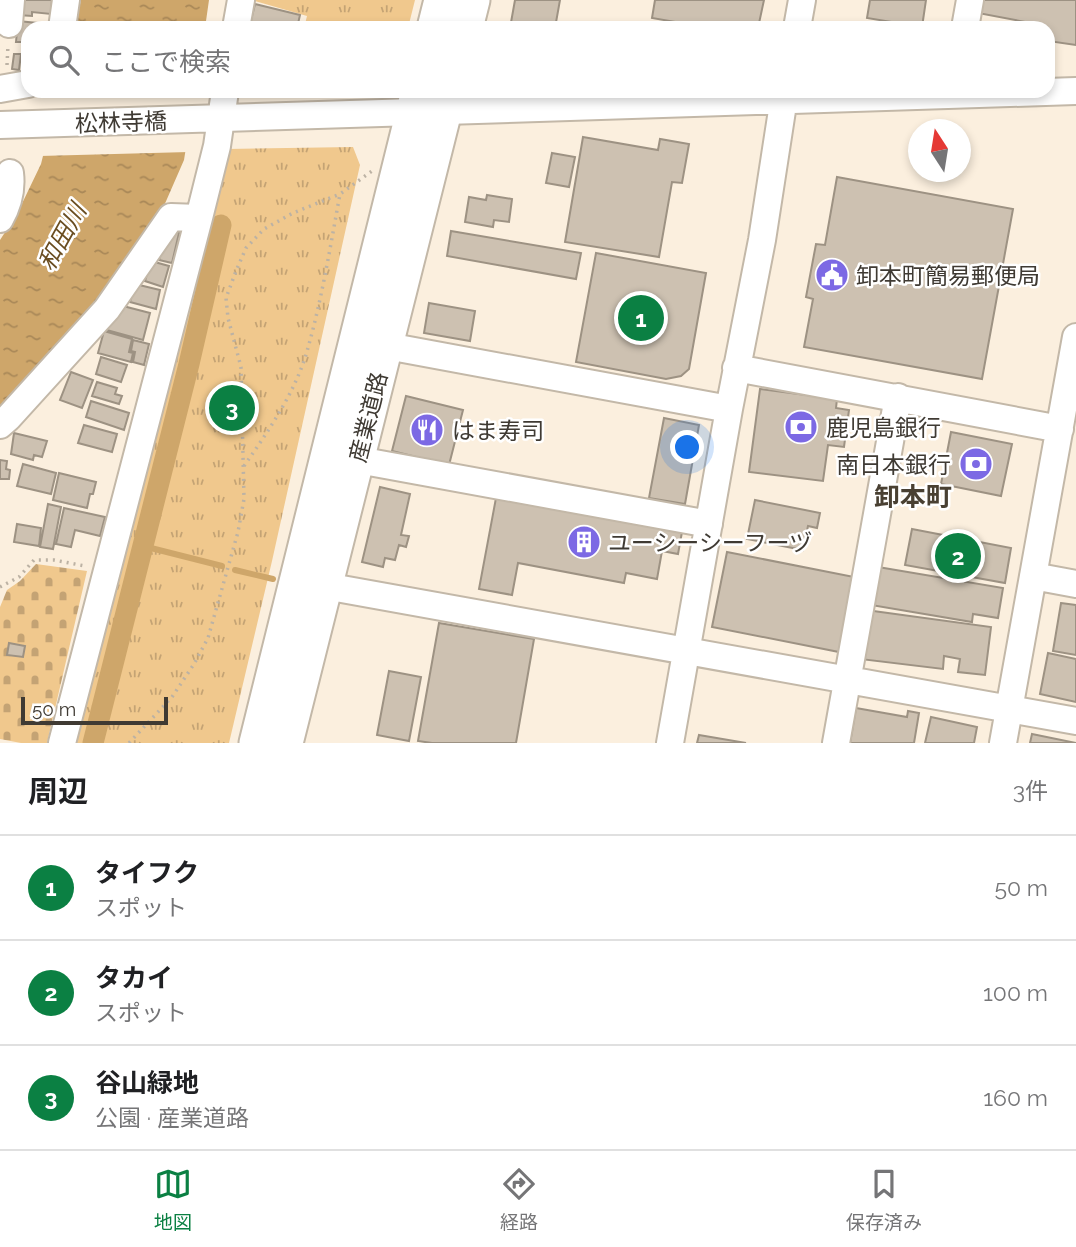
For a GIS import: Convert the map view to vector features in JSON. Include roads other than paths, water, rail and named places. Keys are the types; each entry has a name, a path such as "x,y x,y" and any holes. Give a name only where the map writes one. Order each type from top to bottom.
{"main road":[{"path":"436,21 441,0"},
{"path":"468,21 473,0"},
{"name":"産業道路","path":"285,743 387,346 431,101"},
{"name":"産業道路","path":"256,743 431,101"}],"street":[{"path":"63,21 66,0"},
{"path":"237,21 241,0"},
{"path":"798,21 802,0"},
{"path":"966,21 970,0"},
{"name":"松林寺橋","path":"1055,92 1076,92"},
{"path":"62,743 217,146 211,119 222,98"},
{"name":"松林寺橋","path":"0,125 211,119 431,101 696,98"},
{"path":"670,743 736,368 762,240 784,98"},
{"path":"0,219 8,201 10,173"},
{"path":"0,425 107,309 171,217 199,218"},
{"path":"1003,743 1060,429 1071,389 1076,337"},
{"path":"387,346 729,409"},
{"path":"736,368 1060,429"},
{"path":"836,743 898,397"},
{"path":"358,460 709,524"},
{"path":"1033,576 1076,584"},
{"path":"325,586 1076,720"}],"water":[{"path":"81,0 209,0 206,21 76,21"},
{"name":"和田川","path":"57,98 194,98 184,160 160,215 118,278 0,409 0,240 17,214 41,164"}],"waterway":[{"path":"93,743 189,364 221,225"},
{"path":"143,546 222,566"},
{"path":"235,570 273,579"}],"place":[{"name":"卸本町簡易郵便局","path":"832,275"},
{"name":"タイフク","path":"641,318"},
{"name":"谷山緑地","path":"232,408"},
{"name":"鹿児島銀行","path":"801,427"},
{"name":"はま寿司","path":"427,430"},
{"name":"南日本銀行","path":"976,464"},
{"name":"ユーシーシーフーヅ","path":"584,542"},
{"name":"タカイ","path":"958,556"}],"district":[{"name":"卸本町","path":"913,497"}]}
